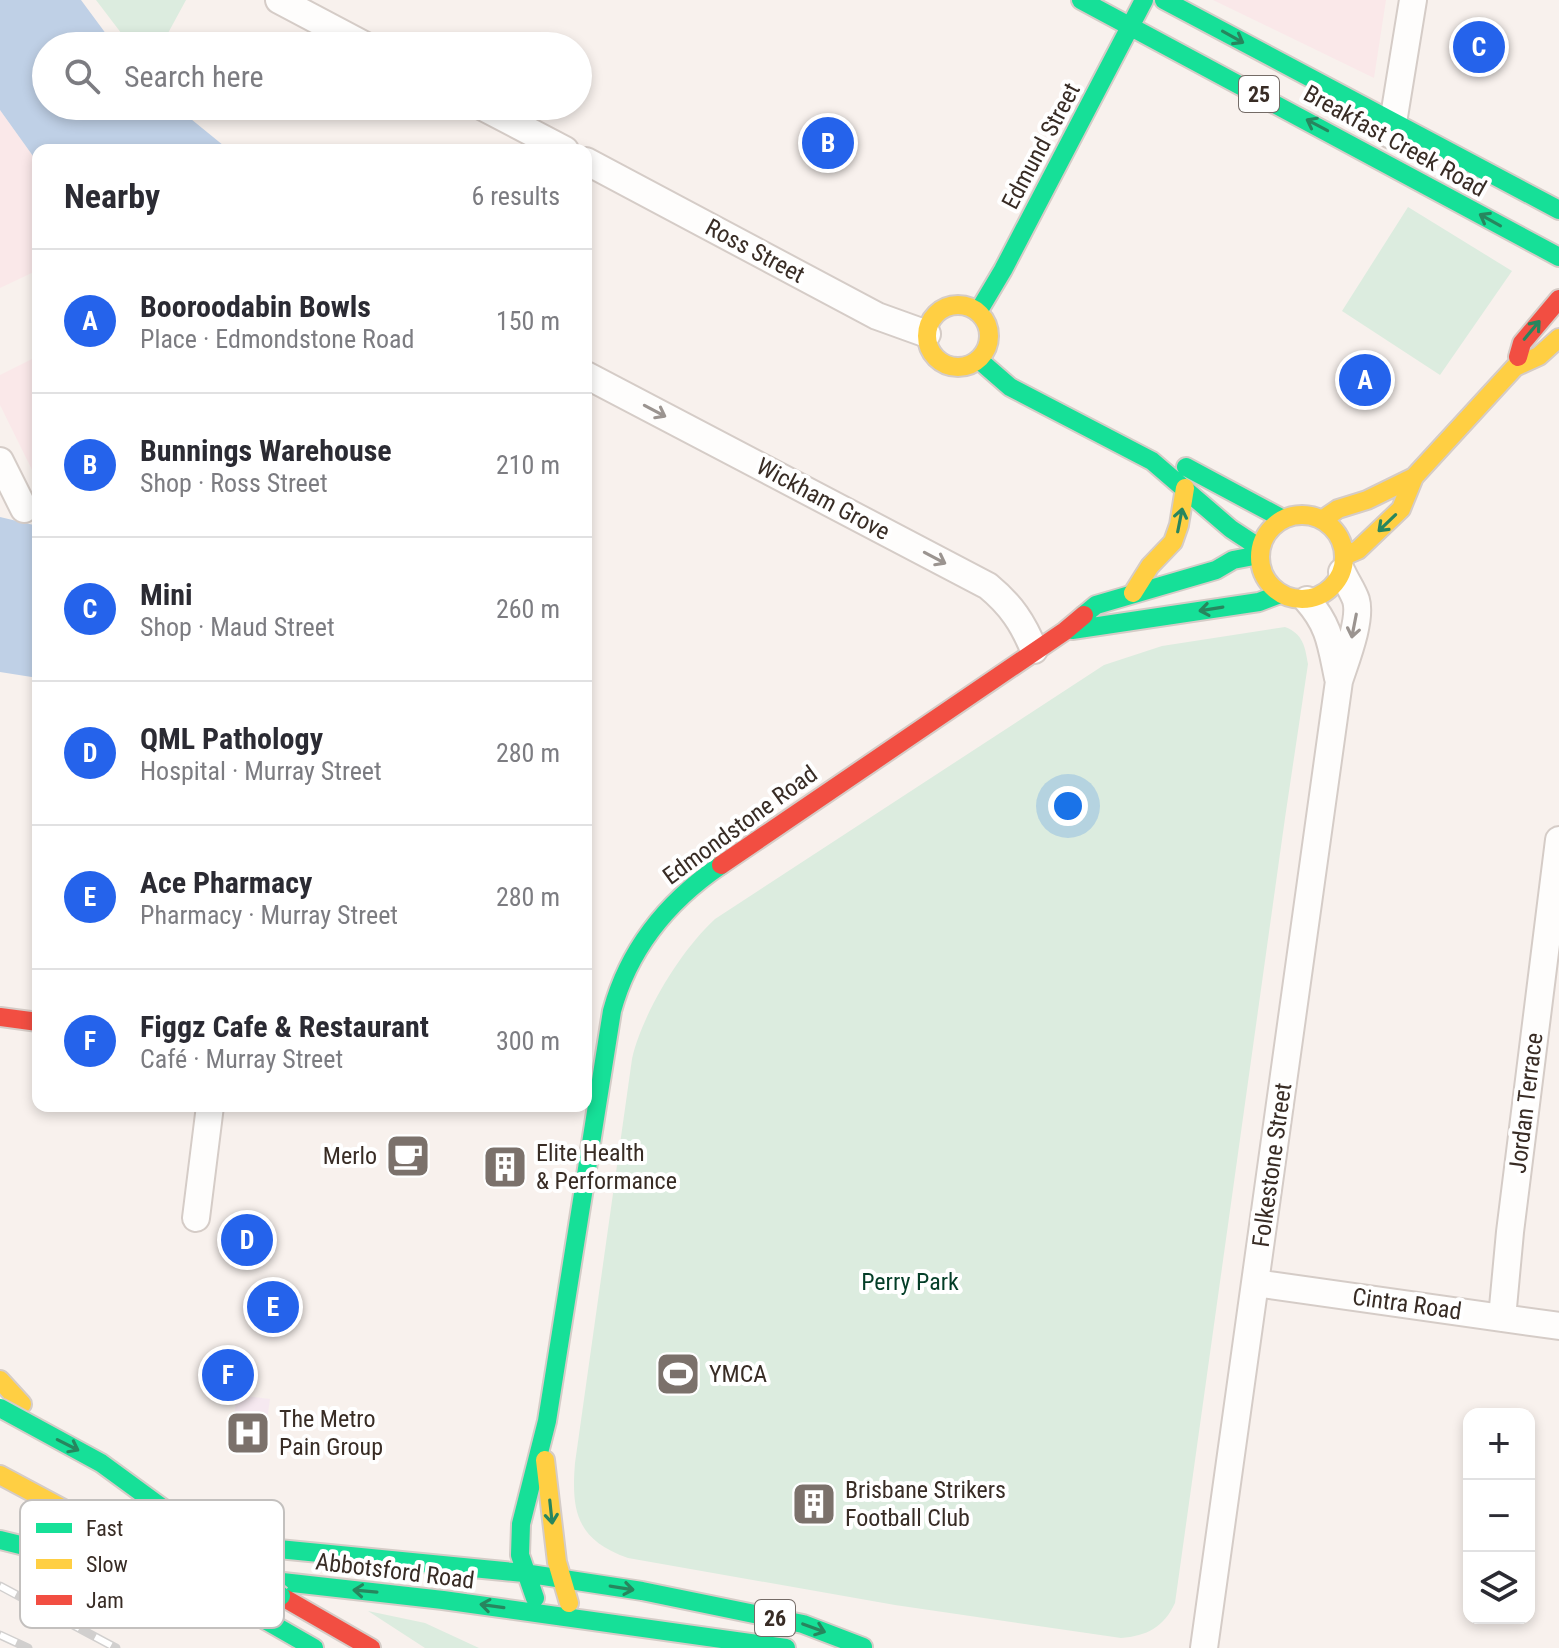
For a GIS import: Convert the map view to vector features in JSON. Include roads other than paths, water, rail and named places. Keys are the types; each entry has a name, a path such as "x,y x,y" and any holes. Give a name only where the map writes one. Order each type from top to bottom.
{"main road":[{"name":"Breakfast Creek Road","path":"1081,0 1559,257"},
{"name":"Edmund Street","path":"978,312 1144,0"},
{"name":"Breakfast Creek Road","path":"1164,0 1559,210"},
{"path":"1515,367 1522,343 1559,299"},
{"path":"960,305 978,312 985,321 988,341 979,360 969,366 949,367 932,354 927,334 934,316 950,306 960,305"},
{"path":"1343,564 1341,541 1334,529 1310,515 1296,514 1283,519 1264,536 1260,552 1264,577 1280,594 1307,600 1328,591 1343,564 1401,509 1414,477 1515,367 1539,356 1559,338"},
{"path":"979,360 1010,387 1152,461 1260,552"},
{"path":"1152,461 1182,465 1283,519"},
{"path":"1322,520 1338,509 1367,500 1414,477"},
{"path":"1133,593 1150,566 1173,542 1185,488"},
{"name":"Edmondstone Road","path":"592,1086 624,974 645,936 675,899 717,866 1065,631 1096,605 1216,570 1233,560 1260,552"},
{"name":"Edmondstone Road","path":"1065,631 1259,602 1280,594"},
{"path":"0,1017 32,1021"},
{"name":"Edmondstone Road","path":"542,1613 524,1573 519,1549 521,1522 543,1445 589,1112"},
{"path":"0,1380 22,1404"},
{"path":"0,1408 101,1463 152,1500"},
{"name":"Edmondstone Road","path":"543,1445 560,1578 574,1619"},
{"path":"0,1475 47,1500"},
{"name":"Abbotsford Road","path":"0,1540 20,1545"},
{"name":"Abbotsford Road","path":"284,1550 524,1573 642,1591 803,1624 867,1647"},
{"name":"Abbotsford Road","path":"284,1582 542,1613 786,1648"},
{"path":"284,1597 288,1600"},
{"path":"284,1598 371,1648"},
{"path":"280,1628 314,1648"},
{"name":"Abbotsford Road","path":"840,1648 867,1647"}],"street":[{"path":"279,0 340,32"},
{"path":"1386,162 1413,0"},
{"path":"508,120 554,144"},
{"name":"Ross Street","path":"592,164 877,316 927,334"},
{"name":"Wickham Grove","path":"592,378 988,586 1006,601 1022,621 1034,650"},
{"path":"0,461 24,509"},
{"name":"Folkestone Street","path":"1204,1648 1339,681 1357,610 1343,564"},
{"name":"Folkestone Street","path":"1307,600 1328,628 1339,681"},
{"name":"Jordan Terrace","path":"1502,1318 1559,840"},
{"path":"196,1218 209,1112"},
{"name":"Cintra Road","path":"1255,1283 1559,1326"}],"water":[{"path":"0,0 81,0 105,32 32,32 32,120 192,120 222,144 32,144 32,155 0,110"},
{"path":"0,517 32,525 32,677 0,672"}],"railway":[{"path":"0,1586 20,1597"},
{"path":"79,1628 116,1648"},
{"path":"0,1635 28,1648"}],"place":[{"name":"Mini","path":"1479,47"},
{"name":"Bunnings Warehouse","path":"828,143"},
{"name":"Booroodabin Bowls","path":"1365,380"},
{"name":"Merlo","path":"408,1156"},
{"name":"Elite Health & Performance","path":"505,1167"},
{"name":"QML Pathology","path":"247,1240"},
{"name":"Ace Pharmacy","path":"273,1307"},
{"name":"YMCA","path":"678,1374"},
{"name":"Figgz Cafe & Restaurant","path":"228,1375"},
{"name":"The Metro Pain Group","path":"248,1433"},
{"name":"Brisbane Strikers Football Club","path":"814,1504"}],"park label":[{"name":"Perry Park","path":"910,1282"}]}
